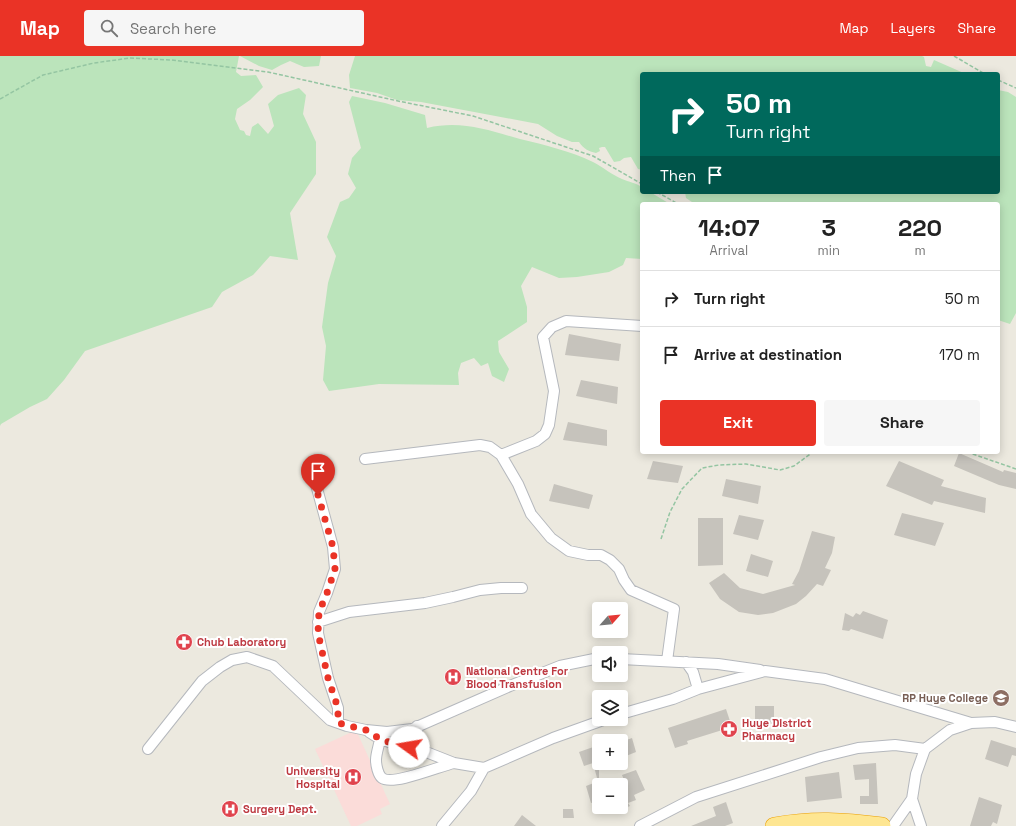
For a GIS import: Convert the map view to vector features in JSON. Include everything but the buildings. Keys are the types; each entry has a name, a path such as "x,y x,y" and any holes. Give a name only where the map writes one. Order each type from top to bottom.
{"highway":[{"path":"774,826 796,822 830,821 882,826"}],"street":[{"path":"501,455 536,441 545,434 550,425 554,391 543,337 552,327 566,321 640,326"},
{"path":"366,459 480,445 490,447 501,455 518,484 531,514 551,538 568,551 588,555 601,555 610,560 618,569 631,590 674,609 667,661"},
{"path":"315,481 333,547 335,569 319,612 318,633 328,678 338,708 338,723"},
{"path":"318,622 349,612 425,603 480,590 522,588"},
{"path":"148,749 202,681 232,660 248,657 273,666 330,720 366,730 387,732 412,729 560,666 592,659"},
{"path":"628,659 718,664 825,679 971,724"},
{"path":"686,662 692,672 698,689"},
{"path":"628,712 673,699 698,689 765,671"},
{"path":"893,826 912,798 916,774 925,749 950,730 971,724 995,722 1016,727"},
{"path":"366,730 380,739 421,750 454,763 484,768 553,738 592,724"},
{"path":"417,726 417,735 421,750"},
{"path":"380,739 376,761 379,775 388,780 404,778 442,765 454,763"},
{"path":"640,826 696,798 821,756 858,748 895,745 925,749"},
{"path":"442,826 471,791 484,768"},
{"path":"912,798 921,826"}],"path":[{"path":"954,56 982,72"},
{"path":"0,99 43,75 94,63 130,58 171,60 268,72 472,116 594,156 640,183"},
{"path":"1000,81 1016,88"},
{"path":"660,194 674,202"},
{"path":"661,539 670,512 682,489 702,468 719,465 746,464 780,470 794,466 810,454"},
{"path":"974,454 1016,469"}],"shaded area":[{"name":"University Hospital","path":"356,730 390,804 380,809 382,814 357,826 351,826 315,749"}],"green space":[{"path":"0,56 239,56 236,72 241,76 256,75 263,87 250,100 237,109 235,119 240,130 244,131 246,135 250,136 252,127 258,123 268,134 274,126 268,104 278,95 299,88 306,95 303,114 316,142 316,174 290,213 298,260 270,256 253,275 222,292 212,307 85,351 64,380 47,399 30,407 0,426"},
{"path":"240,56 321,56 319,66 304,67 290,61 272,70 259,66"},
{"path":"355,56 922,56 924,57 926,66 931,67 934,60 961,72 640,72 640,170 638,169 631,157 614,162 605,147 599,148 600,151 596,153 584,148 579,142 572,142 557,136 538,124 421,102 397,100 377,93 350,88 349,75"},
{"path":"1000,90 1008,92 1016,97 1016,313 1010,324 1000,321 1000,202 692,202 686,198 685,194 1000,194"},
{"path":"352,96 385,103 425,115 427,128 451,125 474,127 566,151 593,162 618,177 640,186 640,194 653,194 667,202 640,202 640,259 626,258 623,265 609,272 577,277 559,278 532,267 521,286 527,307 527,322 498,341 499,352 509,369 504,382 492,376 488,363 481,366 474,358 461,363 458,373 459,385 379,384 329,391 323,380 326,346 322,327 328,283 336,256 327,237 340,202 349,198 356,188 348,174 352,158 361,148 349,102"}],"place":[{"name":"Chub Laboratory","path":"184,642"},
{"name":"National Centre For Blood Transfusion","path":"453,677"},
{"name":"RP Huye College","path":"1001,698"},
{"name":"Huye District Pharmacy","path":"729,729"},
{"name":"University Hospital","path":"353,777"},
{"name":"Surgery Dept.","path":"230,809"}],"route":[{"path":"318,495 333,547 335,569 319,612 318,633 328,678 338,708 338,723 366,730 380,739 409,747"}]}
